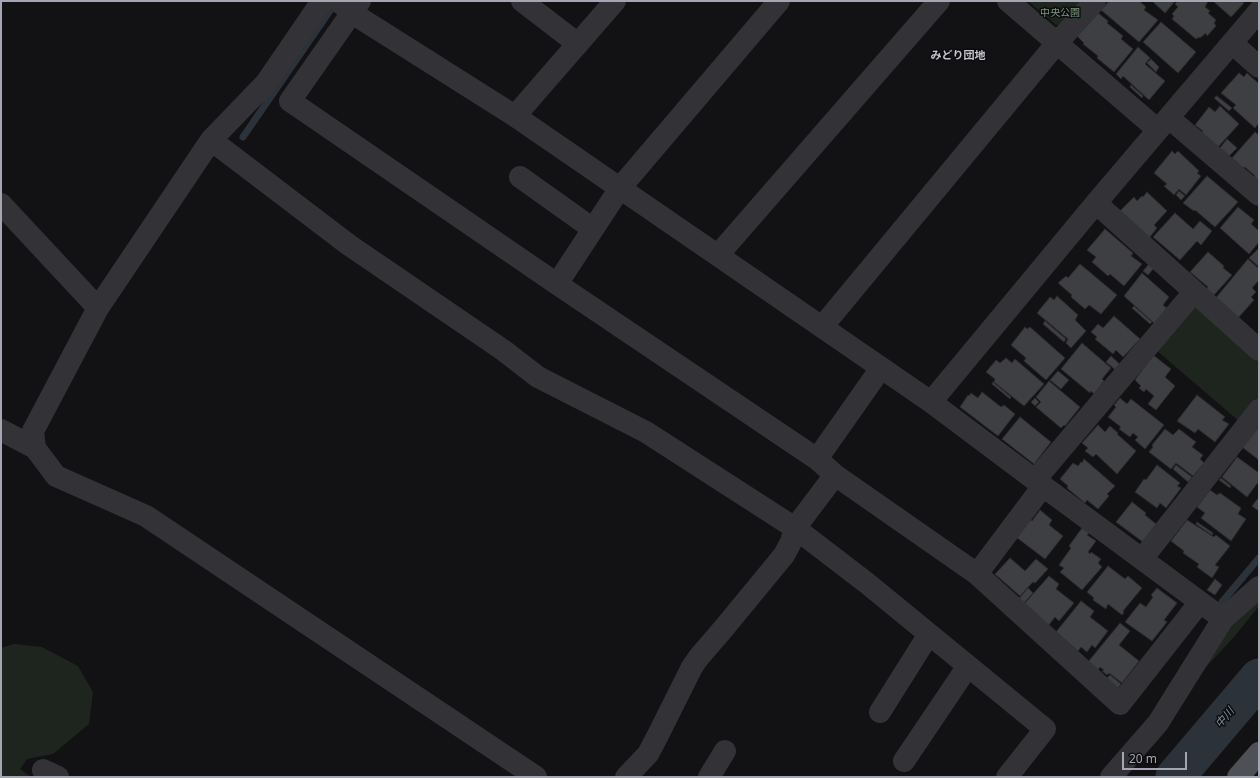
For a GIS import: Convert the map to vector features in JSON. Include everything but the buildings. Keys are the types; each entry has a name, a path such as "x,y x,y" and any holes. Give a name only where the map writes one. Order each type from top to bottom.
{"main road":[{"path":"1238,777 1259,754"}],"street":[{"path":"35,448 33,431 98,308 211,140 266,83 322,1"},
{"path":"522,1 578,44"},
{"path":"515,116 615,1"},
{"path":"557,284 620,188 779,1"},
{"path":"718,255 939,1"},
{"path":"1008,1 1057,43 1259,195"},
{"path":"822,327 1057,43 1095,1"},
{"path":"1200,602 1120,704 977,574 835,475 817,459 557,284 290,101 350,5 515,116 931,402 1224,619"},
{"path":"931,402 1096,203 1259,11"},
{"path":"1232,43 1259,67"},
{"path":"211,140 348,245 503,350 538,376 646,432 795,528 868,584 1045,729 1006,777"},
{"path":"520,177 594,229"},
{"path":"1096,203 1194,292 1256,340"},
{"path":"1,204 98,308"},
{"path":"977,574 1039,483 1194,292"},
{"path":"817,459 881,368"},
{"path":"1142,559 1259,410"},
{"path":"1,430 35,448 56,476 146,516 536,777"},
{"path":"626,777 648,754 658,737 692,667 784,555 791,542 795,528 835,475"},
{"path":"1111,777 1158,723 1224,619 1259,587"},
{"path":"880,712 929,634"},
{"path":"904,761 968,666"},
{"path":"710,777 725,751"}],"green space":[{"name":"中央公園","path":"1028,1 1088,1 1068,24 1056,25"},
{"path":"1192,308 1202,308 1259,359 1259,397 1240,422 1156,350"},
{"path":"1259,595 1259,606 1234,637 1194,680 1211,649"},
{"path":"14,644 42,647 78,666 93,692 89,724 53,754 27,759 20,769 31,777 1,777 1,648"}],"waterway":[{"path":"243,137 336,2"},
{"path":"1222,602 1259,558"},
{"name":"中川","path":"1175,777 1259,678"}],"district":[{"name":"みどり団地","path":"958,56"}]}
